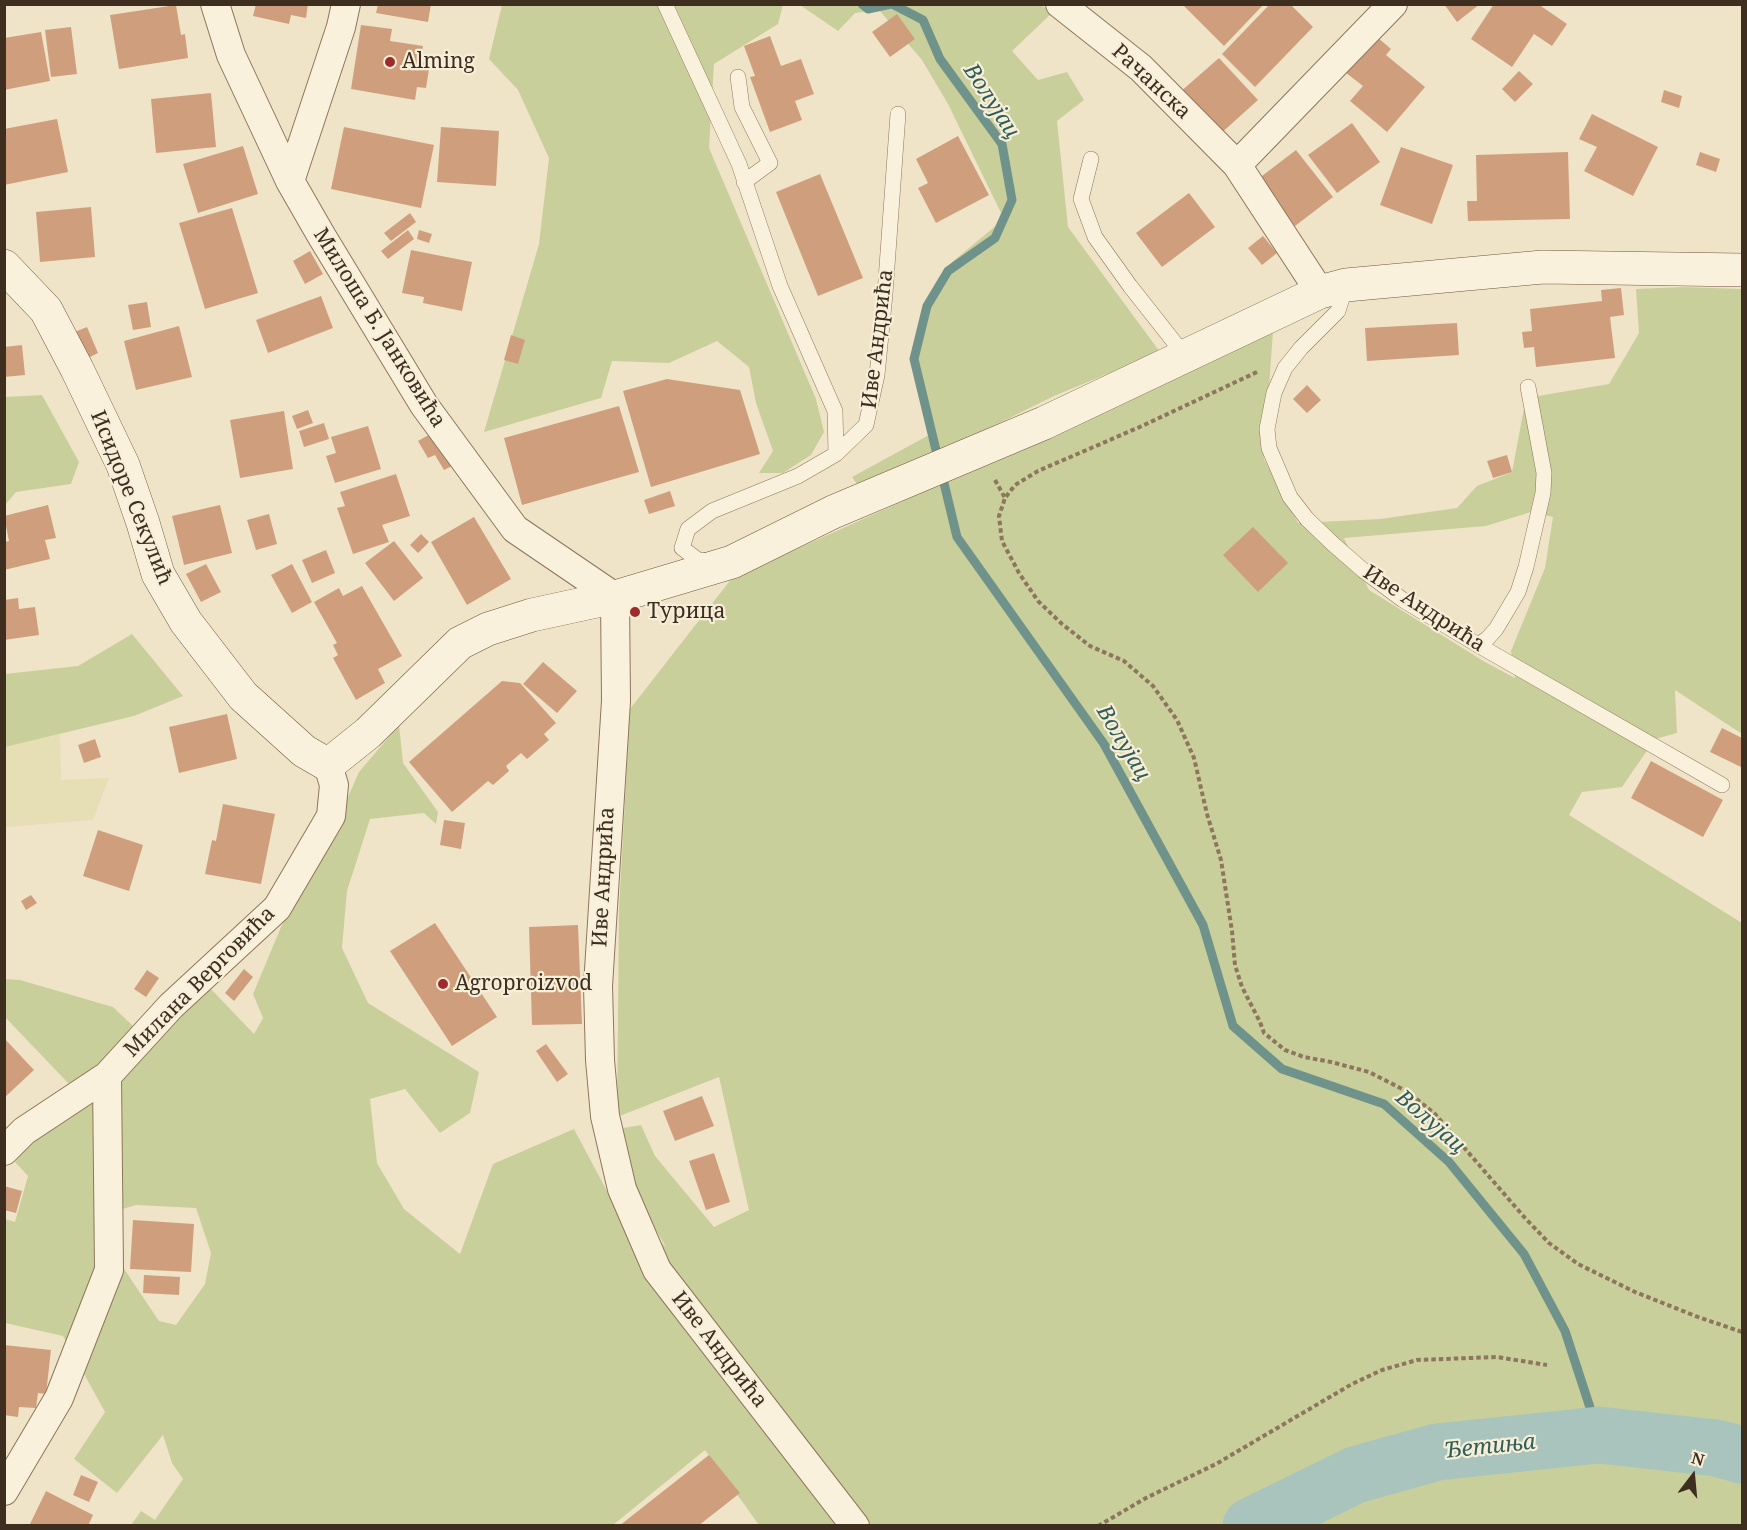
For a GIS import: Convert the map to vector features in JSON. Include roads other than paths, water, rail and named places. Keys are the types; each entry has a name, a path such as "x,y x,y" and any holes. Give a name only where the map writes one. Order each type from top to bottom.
{"street":[{"name":"Милоша Б. Јанковића","path":"215,4 231,56 290,181 424,405 515,529 615,597"},
{"path":"290,181 341,27 346,4"},
{"name":"Рачанска","path":"1060,4 1141,68 1237,165 1333,289"},
{"path":"1237,165 1394,4"},
{"name":"Исидоре Секулић","path":"4,266 46,310 77,369 123,465 158,574 186,622 243,696 304,751 328,765"},
{"name":"Иве Андрића","path":"855,1526 657,1270 622,1189 605,1116 600,1060 598,986 616,701 615,597 732,562 833,512 1044,423 1333,289 1544,267 1743,270"},
{"path":"328,765 368,733 460,643 488,629 532,615 615,597"},
{"name":"Милана Верговића","path":"4,1491 59,1398 109,1270 107,1076 171,1006 277,908 331,816 334,785 328,765"},
{"path":"4,1151 24,1131 107,1076"}],"lane":[{"path":"665,4 739,164 780,286 835,411 837,454"},
{"path":"738,77 742,107 770,164 744,182"},
{"name":"Иве Андрића","path":"732,562 698,560 682,548 688,529 712,511 798,476 837,454 866,425 877,375 898,114"},
{"path":"1091,159 1081,199 1095,237 1186,357"},
{"name":"Иве Андрића","path":"1333,289 1338,311 1301,348 1285,368 1274,393 1267,429 1269,448 1290,497 1307,519 1364,571 1403,600 1722,785"},
{"path":"1478,645 1497,629 1518,592 1543,493 1544,473 1528,387"}],"waterway":[{"name":"Волујац","path":"862,4 868,9 891,4"},
{"name":"Волујац","path":"892,4 923,20 940,59 1002,144 1012,200 995,238 948,271 927,306 914,359 957,537 1104,744 1203,925 1233,1026 1282,1069 1384,1104 1449,1162 1524,1254 1565,1331 1599,1435"},
{"name":"Ђетиња","path":"1251,1526 1355,1475 1437,1452 1599,1435 1716,1448 1742,1455"}],"place":[{"name":"Alming","path":"390,62"},
{"name":"Турица","path":"635,612"},
{"name":"Agroproizvod","path":"443,984"}]}
